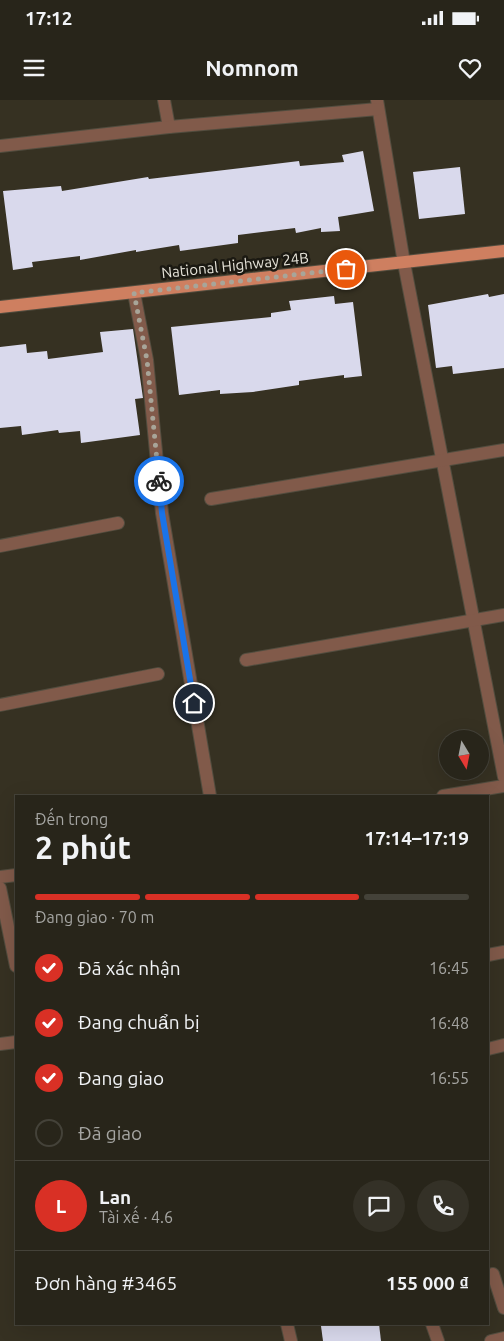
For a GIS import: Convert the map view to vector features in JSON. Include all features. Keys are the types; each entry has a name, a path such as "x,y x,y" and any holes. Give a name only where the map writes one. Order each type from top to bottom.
{"main road":[{"name":"National Highway 24B","path":"0,307 504,252"}],"street":[{"path":"164,100 169,126"},
{"path":"0,146 378,104 404,263 504,777"},
{"path":"134,293 147,360 162,513 210,795"},
{"path":"211,499 504,450"},
{"path":"0,546 118,523"},
{"path":"246,660 504,616"},
{"path":"0,705 158,674"},
{"path":"449,795 504,786"},
{"path":"0,877 15,875"},
{"path":"0,888 15,961"},
{"path":"489,955 504,952"},
{"path":"0,1044 15,1042"},
{"path":"489,1049 504,1044"},
{"path":"493,1274 504,1308"},
{"path":"286,1325 290,1341"},
{"path":"432,1325 438,1341"},
{"path":"491,1341 504,1338"}],"building":[{"path":"363,151 374,211 338,217 340,231 321,232 321,228 296,233 295,228 238,235 238,243 180,251 179,245 80,260 80,256 32,262 33,267 13,270 3,191 61,186 62,191 148,177 149,179 299,161 300,166 344,162 342,155"},
{"path":"460,167 465,214 419,219 413,172"},
{"path":"488,294 489,297 504,294 504,368 453,374 452,366 436,368 428,305"},
{"path":"334,296 335,304 353,302 362,376 344,378 344,375 299,381 299,385 253,392 220,394 220,390 179,395 171,327 271,317 271,313 291,310 289,301"},
{"path":"133,329 143,398 135,399 140,435 81,443 80,431 59,433 58,430 22,435 21,426 0,428 0,347 26,344 27,353 47,351 48,359 103,352 100,332"},
{"path":"379,1325 381,1341 323,1341 321,1326"}],"way so far":[{"path":"159,481 147,360 134,293 346,269"}],"route":[{"path":"159,481 162,513 194,703"}]}
